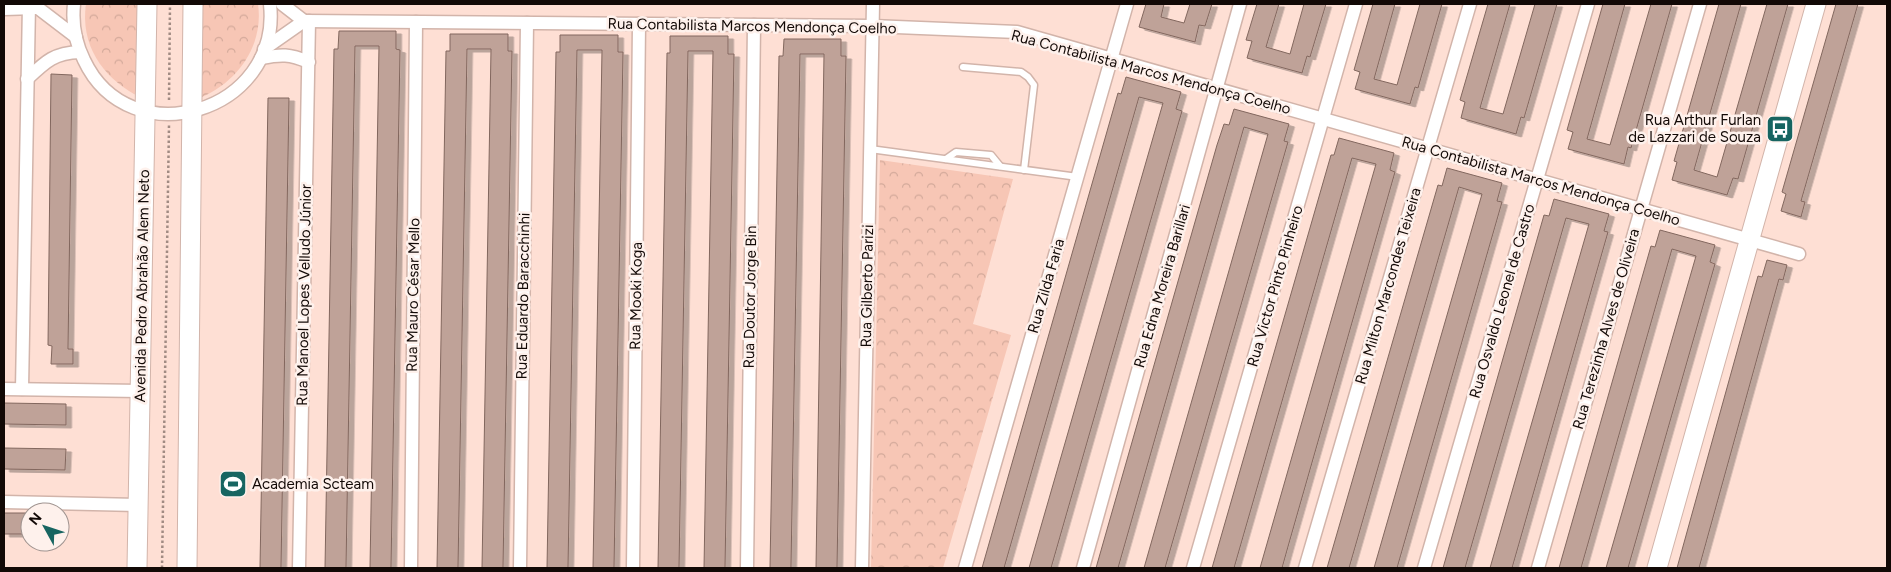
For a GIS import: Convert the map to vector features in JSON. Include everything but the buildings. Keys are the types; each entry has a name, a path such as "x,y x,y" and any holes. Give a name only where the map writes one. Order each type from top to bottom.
{"street":[{"path":"74,4 76,37 80,52 91,72 106,89 124,102 146,111 169,114 192,112 217,103 229,96 250,75 262,54 270,28 270,4"},
{"name":"Avenida Pedro Abrahão Alem Neto","path":"137,568 148,4"},
{"path":"187,568 194,4"},
{"path":"262,54 307,21 282,4"},
{"name":"Rua Gilberto Parizi","path":"862,568 873,4"},
{"name":"Rua Zilda Faria","path":"965,568 1127,4"},
{"name":"Rua Edna Moreira Barillari","path":"1082,568 1240,4"},
{"name":"Rua Victor Pinto Pinheiro","path":"1193,568 1356,4"},
{"name":"Rua Milton Marcondes Teixeira","path":"1306,568 1470,4"},
{"name":"Rua Osvaldo Leonel de Castro","path":"1424,568 1588,4"},
{"name":"Rua Terezinha Alves de Oliveira","path":"1538,568 1700,4"},
{"path":"1657,568 1816,4"},
{"path":"4,9 35,6 76,37"},
{"path":"22,389 27,79 35,6"},
{"name":"Rua Contabilista Marcos Mendonça Coelho","path":"307,21 872,26 1017,32 1799,254"},
{"name":"Rua Manoel Lopes Velludo Júnior","path":"299,568 309,62 307,21"},
{"name":"Rua Mauro César Mello","path":"411,568 416,22"},
{"name":"Rua Eduardo Baracchinhi","path":"520,568 527,23"},
{"name":"Rua Mooki Koga","path":"633,568 639,24"},
{"name":"Rua Doutor Jorge Bin","path":"747,568 754,25"},
{"path":"27,79 48,59 64,52 80,52"},
{"path":"262,54 292,55 309,62"},
{"path":"4,389 141,390"},
{"path":"4,502 138,505"}],"lane":[{"path":"963,66 1021,72 1034,85 1024,170"},
{"path":"870,149 1078,177"}],"path":[{"path":"162,568 170,4"}],"green space":[{"path":"86,4 138,4 136,95 113,79 96,58 86,33"},
{"path":"203,4 258,4 259,19 257,34 246,60 227,81 202,97"},
{"path":"880,160 1013,179 973,324 1011,335 943,568 871,568"}],"place":[{"name":"Rua Arthur Furlan de Lazzari de Souza","path":"1780,129"},
{"name":"Academia Scteam","path":"233,484"}]}
